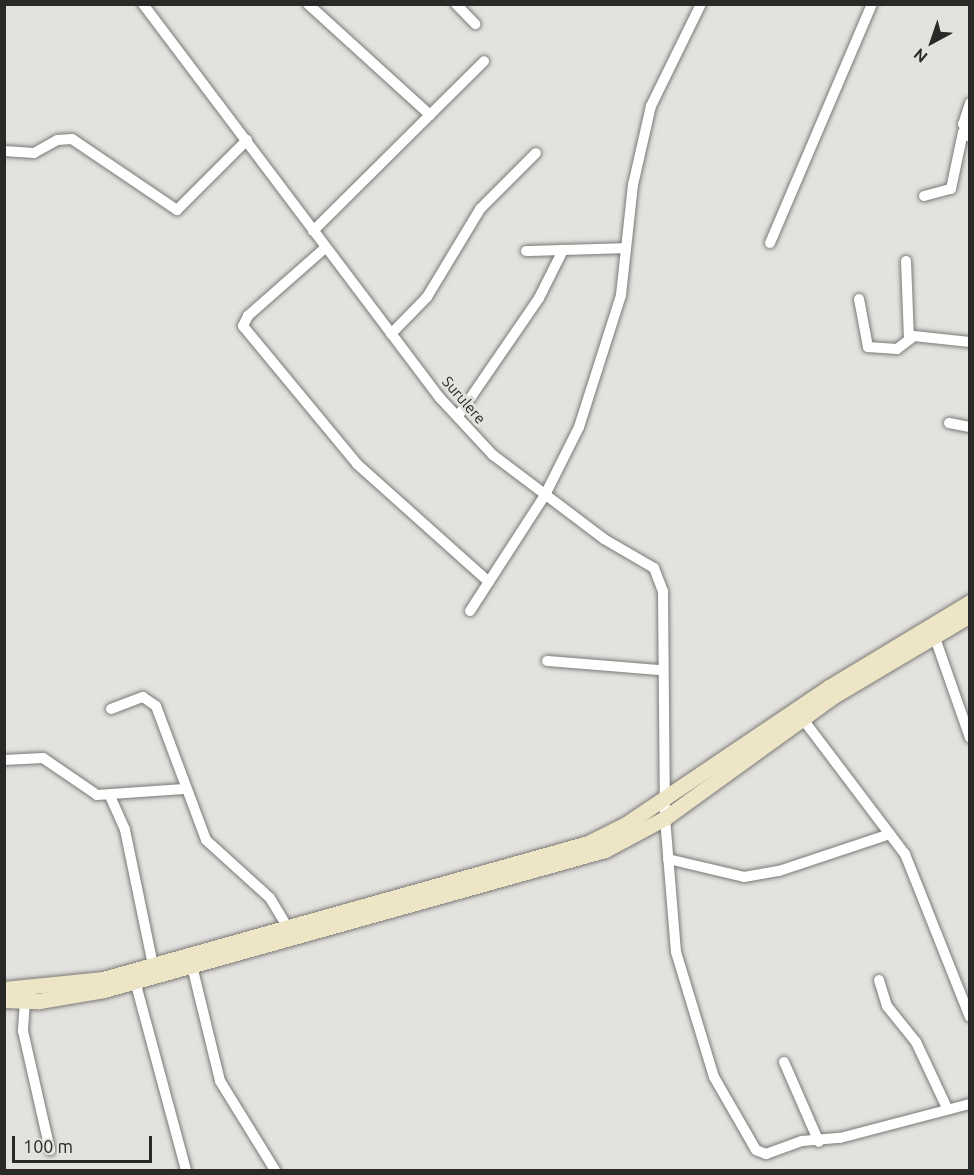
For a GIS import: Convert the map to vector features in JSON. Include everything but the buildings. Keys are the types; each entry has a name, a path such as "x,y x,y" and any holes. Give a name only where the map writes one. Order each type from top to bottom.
{"main road":[{"path":"4,989 82,984 588,843 667,798 829,687 969,602"},
{"path":"4,1000 25,1001 80,996 565,863 605,850 664,818 802,718 969,615"}],"street":[{"name":"Surulere","path":"143,4 247,140 325,248 458,416 493,455 545,495 654,568 663,591 660,670 667,798 664,818 684,986 714,1077 743,1134 756,1150 766,1154 802,1141 819,1142"},
{"path":"308,4 430,115"},
{"path":"456,4 475,24"},
{"path":"470,611 545,495 595,382 621,296 625,248 651,106 701,4"},
{"path":"770,243 872,4"},
{"path":"313,231 484,61"},
{"path":"924,196 951,189 966,135 969,103"},
{"path":"4,150 34,153 57,140 72,139 177,210 247,140"},
{"path":"391,333 427,297 480,209 536,153"},
{"path":"325,248 248,316 243,326 357,464 489,582"},
{"path":"526,251 625,248"},
{"path":"458,416 539,298 562,250"},
{"path":"906,261 909,338"},
{"path":"859,299 868,347 897,349 909,338 969,342"},
{"path":"949,423 969,427"},
{"path":"934,635 969,738"},
{"path":"547,661 660,670"},
{"path":"111,709 143,697 156,706 184,789 206,840 270,898 288,928"},
{"path":"802,718 890,834 910,865 969,1017"},
{"path":"4,759 43,758 86,790 110,796 184,789"},
{"path":"110,796 124,830 153,965"},
{"path":"668,860 744,877 779,871 890,834"},
{"path":"192,966 220,1081 275,1170"},
{"path":"879,980 887,1006 916,1042 947,1108"},
{"path":"135,981 186,1170"},
{"path":"25,1001 23,1031 50,1150"},
{"path":"784,1062 819,1142 969,1104"}]}
